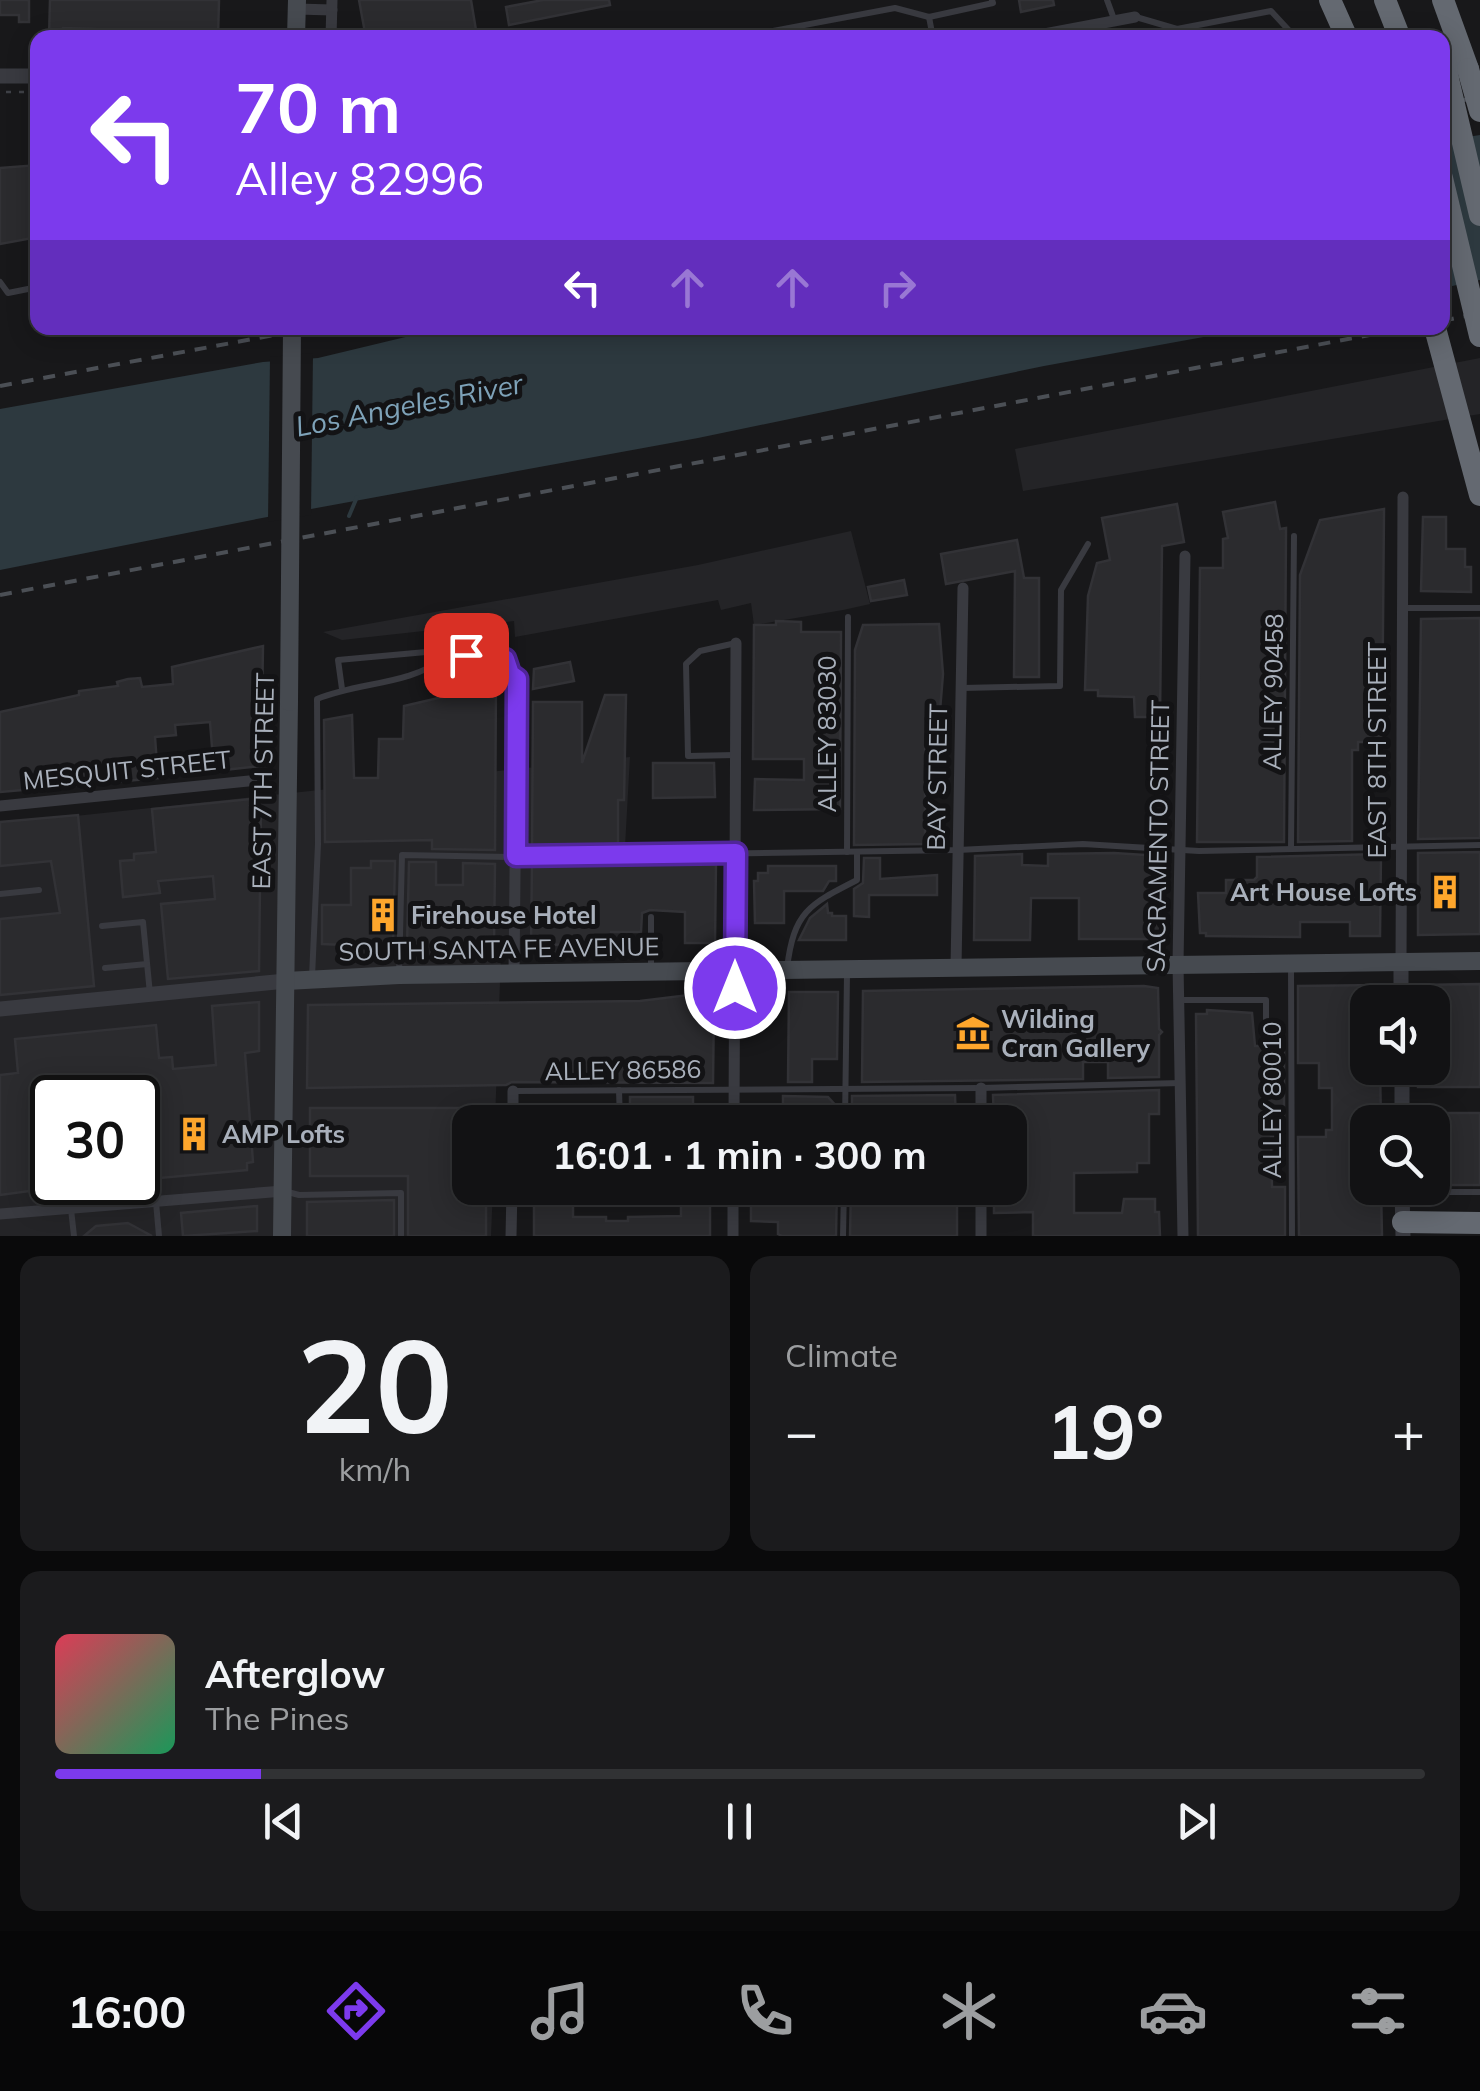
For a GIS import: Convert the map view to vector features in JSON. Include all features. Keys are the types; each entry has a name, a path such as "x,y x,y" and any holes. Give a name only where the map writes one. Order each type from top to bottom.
{"highway":[{"path":"1330,0 1343,30"},
{"path":"1380,30 1381,0"},
{"path":"1381,0 1396,30"},
{"path":"1435,0 1440,30"},
{"path":"1443,0 1480,111"},
{"path":"1450,82 1480,215"},
{"path":"1450,211 1480,336"},
{"path":"1438,335 1480,495"},
{"path":"1403,1229 1480,1223"}],"main road":[{"path":"296,30 297,4"},
{"name":"EAST 7TH STREET","path":"282,1236 292,335"},
{"name":"SOUTH SANTA FE AVENUE","path":"286,981 514,973 1480,961"}],"street":[{"path":"297,4 332,5 331,30"},
{"path":"1064,30 1135,17"},
{"path":"0,76 30,76"},
{"name":"EAST 8TH STREET","path":"1401,985 1403,497"},
{"name":"SACRAMENTO STREET","path":"1183,1236 1178,964 1185,556"},
{"name":"BAY STREET","path":"956,967 963,588"},
{"path":"734,1105 736,644"},
{"path":"514,973 517,679"},
{"name":"MESQUIT STREET","path":"0,806 258,780"},
{"name":"SOUTH SANTA FE AVENUE","path":"0,1009 286,981"},
{"path":"981,1088 981,1105"},
{"path":"513,1091 513,1105"},
{"path":"160,1201 282,1191"},
{"path":"0,1214 107,1205"},
{"path":"511,1236 512,1205"},
{"path":"733,1205 733,1236"},
{"path":"981,1205 981,1236"}],"lane":[{"path":"874,0 877,11"},
{"path":"777,30 894,8 929,16 993,3 992,0"},
{"path":"1107,0 1115,20"},
{"path":"1135,17 1178,29 1271,11 1289,30"},
{"path":"929,16 932,30"},
{"path":"1194,30 1196,26"},
{"path":"0,282 8,293 30,289"},
{"name":"ALLEY 90458","path":"1291,848 1294,536"},
{"path":"962,688 1060,686 1062,590 1088,544"},
{"path":"1402,608 1478,608"},
{"name":"ALLEY 83030","path":"846,852 848,618"},
{"path":"736,644 700,651 686,664 688,756 736,755"},
{"path":"342,689 338,660 426,652 444,658 488,652 505,659 510,674 517,679"},
{"path":"312,978 318,844 317,699 342,689 427,671 444,658"},
{"path":"399,975 402,855 857,852 1083,844 1180,849 1480,844"},
{"path":"786,969 791,935 801,918 814,904 857,880 857,852"},
{"path":"0,894 38,890"},
{"path":"651,917 651,972"},
{"path":"102,926 143,922 150,994"},
{"name":"ALLEY 80010","path":"1291,963 1292,1236"},
{"path":"105,968 147,964"},
{"path":"846,1105 848,968"},
{"path":"1179,1000 1266,1000 1266,1042"},
{"name":"ALLEY 86586","path":"513,1091 1182,1083"},
{"path":"619,1090 619,1105"},
{"path":"282,1191 299,1195 402,1193 400,1236"},
{"path":"1450,1191 1480,1192"},
{"path":"156,1205 160,1236"},
{"path":"843,1236 844,1205"},
{"path":"71,1208 74,1236"}],"path":[{"path":"0,92 30,92"}],"shaded area":[{"path":"1480,358 1480,414 1023,491 1015,449"},
{"path":"851,531 870,604 843,610 754,625 751,603 721,610 718,600 515,637 514,621 342,640 323,632 698,565"},
{"path":"630,757 619,954 501,954 496,1105 452,1105 452,1205 492,1205 491,1236 0,1236 0,824"}],"water":[{"path":"1480,135 1480,280 1450,286 1450,140"},
{"name":"Los Angeles River","path":"414,335 1214,335 698,438 0,570 0,409 263,362 318,358"}],"pier":[{"path":"313,353 311,515 268,522 270,357"}],"building":[{"path":"0,0 29,0 29,22 19,22 19,15 0,15"},
{"path":"50,0 219,0 218,30 49,30"},
{"path":"359,0 471,0 476,30 365,30"},
{"path":"543,0 609,0 610,5 509,25 506,7"},
{"path":"1019,0 1053,0 1054,5 1021,12"},
{"path":"30,166 30,238 0,244 0,168"},
{"path":"1275,502 1280,529 1286,528 1284,842 1197,842 1200,568 1223,568 1223,539 1228,538 1223,512"},
{"path":"1177,504 1184,542 1162,546 1160,717 1135,717 1134,697 1098,696 1098,690 1085,690 1088,596 1097,563 1110,560 1102,518"},
{"path":"1384,509 1382,742 1358,742 1358,750 1352,750 1352,841 1298,842 1300,575 1320,520"},
{"path":"1423,517 1446,517 1446,549 1465,549 1465,567 1471,567 1471,592 1421,591"},
{"path":"1017,540 1024,578 1039,578 1039,677 1014,677 1015,571 946,584 941,554"},
{"path":"904,580 907,595 871,601 868,587"},
{"path":"1480,618 1480,838 1418,839 1421,619"},
{"path":"776,621 801,622 801,632 841,632 840,809 754,810 755,779 804,780 804,759 753,759 754,625 776,625"},
{"path":"939,624 943,674 939,723 928,723 925,741 925,844 854,845 855,650 863,625"},
{"path":"263,646 261,766 214,771 210,722 175,725 176,735 155,737 158,778 0,792 0,712 79,695 79,691 118,686 117,682 128,679 140,678 142,687 173,684 172,667"},
{"path":"570,662 574,681 533,689 534,669"},
{"path":"496,676 495,850 432,849 432,840 325,842 324,720 352,715 354,778 378,778 379,739 403,739 404,706 447,696 470,681"},
{"path":"605,695 626,695 624,800 618,800 618,848 532,850 533,702 582,702 582,763"},
{"path":"653,763 714,763 715,797 653,798"},
{"path":"261,798 259,971 168,979 161,904 215,899 213,876 158,881 160,893 123,897 120,861 134,860 134,854 156,852 152,809"},
{"path":"78,815 94,986 0,995 0,919 60,913 51,861 0,866 0,822"},
{"name":"Art House Lofts","path":"1480,852 1480,934 1418,935 1418,853"},
{"path":"1022,854 1022,865 1048,866 1048,854 1160,856 1159,939 1079,939 1079,898 1031,898 1030,940 974,940 975,856"},
{"path":"1381,854 1380,936 1350,936 1350,922 1300,922 1300,937 1200,933 1198,893 1226,893 1226,880 1254,880 1257,857"},
{"path":"864,858 880,858 880,879 937,875 937,895 869,895 869,917 854,916 854,889 863,883"},
{"path":"371,861 395,861 393,947 322,944 322,905 351,905 351,868 371,868"},
{"path":"716,861 715,943 685,943 685,912 650,910 642,913 641,932 611,932 610,944 531,945 532,864"},
{"path":"409,862 436,862 436,885 463,885 463,863 495,864 494,946 407,947"},
{"path":"768,866 836,866 836,881 829,881 823,891 784,891 784,923 755,923 754,881 758,881 758,873 768,873"},
{"path":"827,904 832,916 846,916 846,940 799,940 810,918"},
{"path":"1480,984 1480,1087 1418,1087 1450,1085 1450,985 1417,985"},
{"path":"1350,985 1350,1085 1380,1085 1381,1105 1350,1105 1350,1205 1381,1205 1382,1236 1299,1236 1298,1137 1326,1137 1326,1130 1332,1130 1332,1088 1319,1088 1319,1063 1298,1063 1298,986"},
{"path":"1158,988 1162,1032 1159,1077 1108,1078 1108,1062 1083,1062 1083,1079 862,1082 863,991"},
{"path":"789,992 838,992 837,1059 812,1059 812,1082 788,1082"},
{"path":"705,993 714,1002 713,1083 512,1082 307,1088 308,1005 640,1001"},
{"path":"259,1002 259,1051 245,1053 253,1162 247,1163 247,1170 160,1178 160,1075 30,1075 30,1191 0,1195 0,1075 18,1073 15,1039 156,1025 159,1058 172,1057 173,1069 216,1065 212,1006"},
{"path":"1207,1010 1252,1013 1255,1046 1284,1046 1284,1138 1271,1137 1272,1187 1285,1187 1285,1236 1198,1236 1196,1014 1207,1014"},
{"path":"1159,1090 1159,1114 1149,1114 1149,1163 1137,1163 1137,1172 1074,1173 1074,1213 1122,1213 1124,1199 1155,1199 1160,1236 1033,1236 1033,1212 994,1213 994,1205 1027,1205 1027,1105 993,1105 993,1095"},
{"path":"955,1095 955,1105 852,1105 852,1096"},
{"path":"783,1096 828,1097 835,1105 783,1105"},
{"path":"630,1097 693,1097 693,1105 630,1105"},
{"path":"310,1108 452,1108 452,1205 486,1205 486,1236 408,1236 408,1176 310,1176"},
{"path":"1450,1113 1480,1113 1480,1185 1450,1185"},
{"path":"394,1200 394,1236 307,1236 307,1202"},
{"path":"534,1205 573,1205 573,1217 606,1217 606,1221 681,1216 681,1205 710,1205 710,1236 534,1236"},
{"path":"751,1205 837,1205 836,1236 782,1236 778,1234 778,1222 751,1221"},
{"path":"851,1205 957,1205 957,1236 850,1236"},
{"path":"257,1206 257,1231 183,1236 181,1213"},
{"path":"128,1223 152,1236 84,1236 96,1226"}],"waterway":[{"path":"349,516 357,497"}],"railway":[{"path":"1450,103 1480,97"},
{"path":"1450,319 1480,313"},
{"path":"0,386 274,335"},
{"path":"0,595 1369,335"}],"place":[{"name":"Art House Lofts","path":"1445,892"},
{"name":"Firehouse Hotel","path":"383,915"},
{"name":"Wilding Cran Gallery","path":"973,1033"},
{"name":"AMP Lofts","path":"194,1134"}],"route":[{"path":"466,655 488,652 505,659 510,674 517,679 516,856 736,853 735,988"}]}
